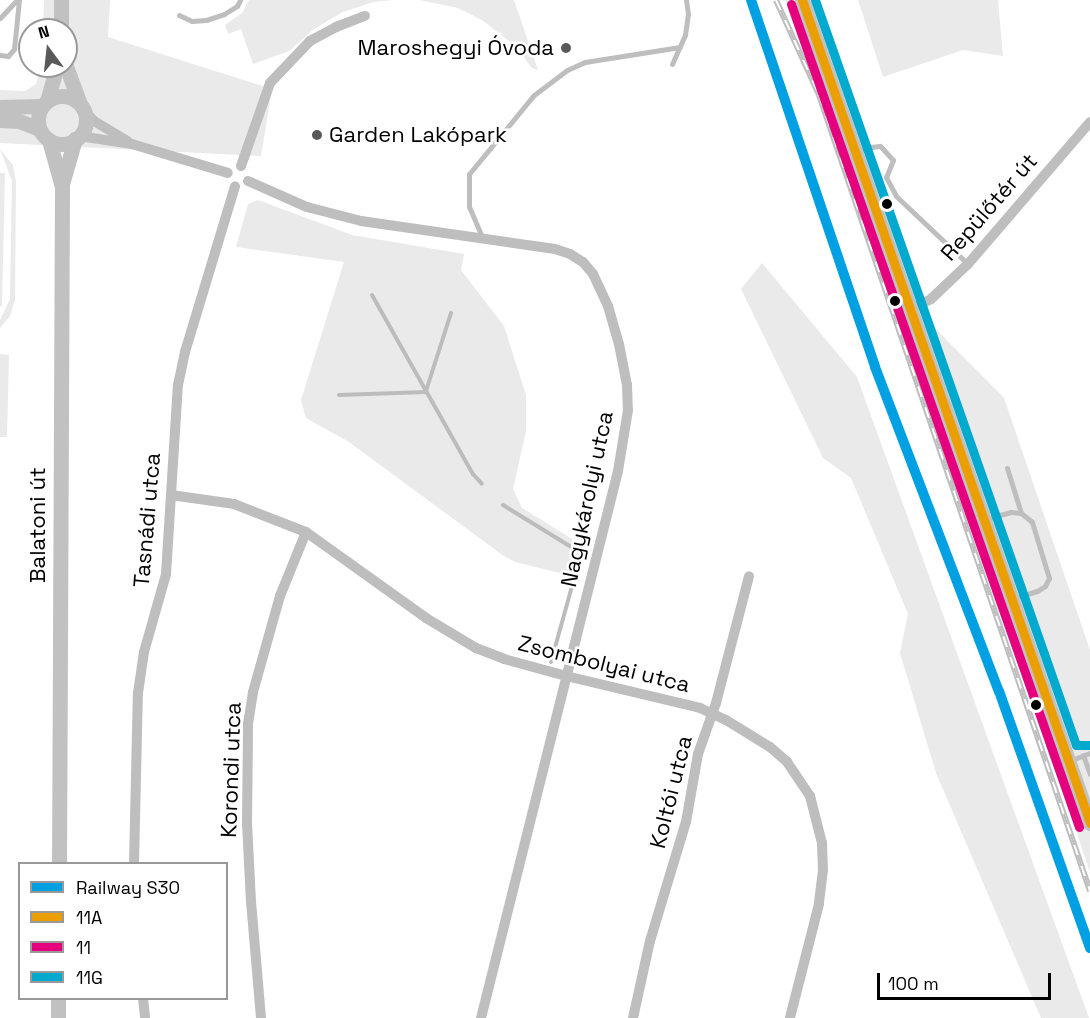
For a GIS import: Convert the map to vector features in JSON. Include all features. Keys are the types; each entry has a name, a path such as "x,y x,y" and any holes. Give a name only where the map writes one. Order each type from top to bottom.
{"main road":[{"path":"61,0 61,18"},
{"path":"802,0 1012,598 1076,758 1090,823"},
{"path":"44,135 38,115 53,78"},
{"path":"0,120 19,121 62,144 77,137 85,123 82,107 71,78"},
{"path":"0,107 44,104 60,96 67,96 82,107"},
{"name":"Balatoni út","path":"44,135 62,187"},
{"name":"Balatoni út","path":"59,862 62,187 77,137"},
{"path":"58,1000 58,1018"}],"street":[{"path":"241,166 270,83 310,41 336,27 365,16"},
{"path":"82,107 102,127 132,144"},
{"name":"Repülőtér út","path":"910,309 931,299 968,264 1090,122"},
{"path":"77,137 132,144 228,173"},
{"path":"241,166 248,172 248,181 242,186 235,186 229,181 228,173 233,167 241,166"},
{"name":"Nagykárolyi utca","path":"248,181 307,207 334,215 555,249 583,262 593,274 605,298 625,366 626,430 481,1018"},
{"name":"Tasnádi utca","path":"134,862 138,693 144,652 166,574 174,423 183,363 235,186"},
{"name":"Zsombolyai utca","path":"171,495 234,504 271,516 306,532 453,637 504,659 712,713 747,731 787,762 810,796 817,817 823,870 819,904 790,1018"},
{"name":"Korondi utca","path":"261,1018 250,902 247,824 248,724 254,692 280,596 306,532"},
{"name":"Koltói utca","path":"633,1018 650,941 686,822 698,754 712,713 750,576"},
{"path":"143,1000 145,1018"}],"lane":[{"path":"0,18 18,0"},
{"path":"0,55 8,56 14,49 18,0"},
{"path":"179,15 192,21 206,20 224,14 237,6 240,0"},
{"path":"672,64 680,47 688,14 686,0"},
{"path":"483,239 469,207 469,174 534,95 567,70 585,62 680,47"},
{"path":"855,152 880,146 893,160 886,177 896,196 968,264"},
{"path":"1006,468 1021,513 1032,522 1049,578 1045,586 1036,591 1012,598"},
{"path":"986,519 1011,512 1021,513"},
{"path":"1090,755 1076,758 1090,774"}],"shaded area":[{"path":"44,0 110,0 108,37 272,89 261,156 0,143 0,90 25,91 36,84 38,78 78,78 78,18 43,18"},
{"path":"249,0 392,0 374,2 343,12 314,29 289,51 253,64 241,29 228,34 225,25 242,13"},
{"path":"419,0 514,0 538,70 532,68 513,44 482,20 458,8"},
{"path":"785,0 815,0 927,320 1004,398 1090,650 1090,872 813,61"},
{"path":"858,0 998,0 1003,56 963,50 883,77"},
{"path":"0,149 13,165 16,182 15,300 10,316 0,328 0,320 10,299 12,181"},
{"path":"0,173 5,173 2,306 0,306"},
{"path":"258,200 352,235 464,254 461,270 504,326 526,395 526,431 513,489 522,508 577,542 568,575 515,562 501,554 349,442 306,418 301,400 344,262 236,247 248,204"},
{"path":"762,263 857,377 1089,1018 1041,1018 936,773 900,653 908,614 851,478 823,458 741,289"},
{"path":"0,354 9,355 7,437 0,437"}],"waterway":[{"path":"372,295 473,474 482,484"},
{"path":"426,391 451,313"},
{"path":"339,395 426,392"},
{"path":"503,505 573,548 582,550"},
{"path":"580,558 592,510"},
{"path":"551,662 577,568"}],"railway":[{"path":"776,0 819,95 1090,891"}],"rail line":[{"name":"S30","path":"751,0 875,367 999,691 1090,948"}],"transit line":[{"name":"11A","path":"802,0 1090,823"},
{"name":"11G","path":"815,0 1076,745 1090,745"},
{"name":"11","path":"791,4 1079,827"}],"place":[{"name":"Maroshegyi Óvoda","path":"566,48"},
{"name":"Garden Lakópark","path":"317,135"}]}
